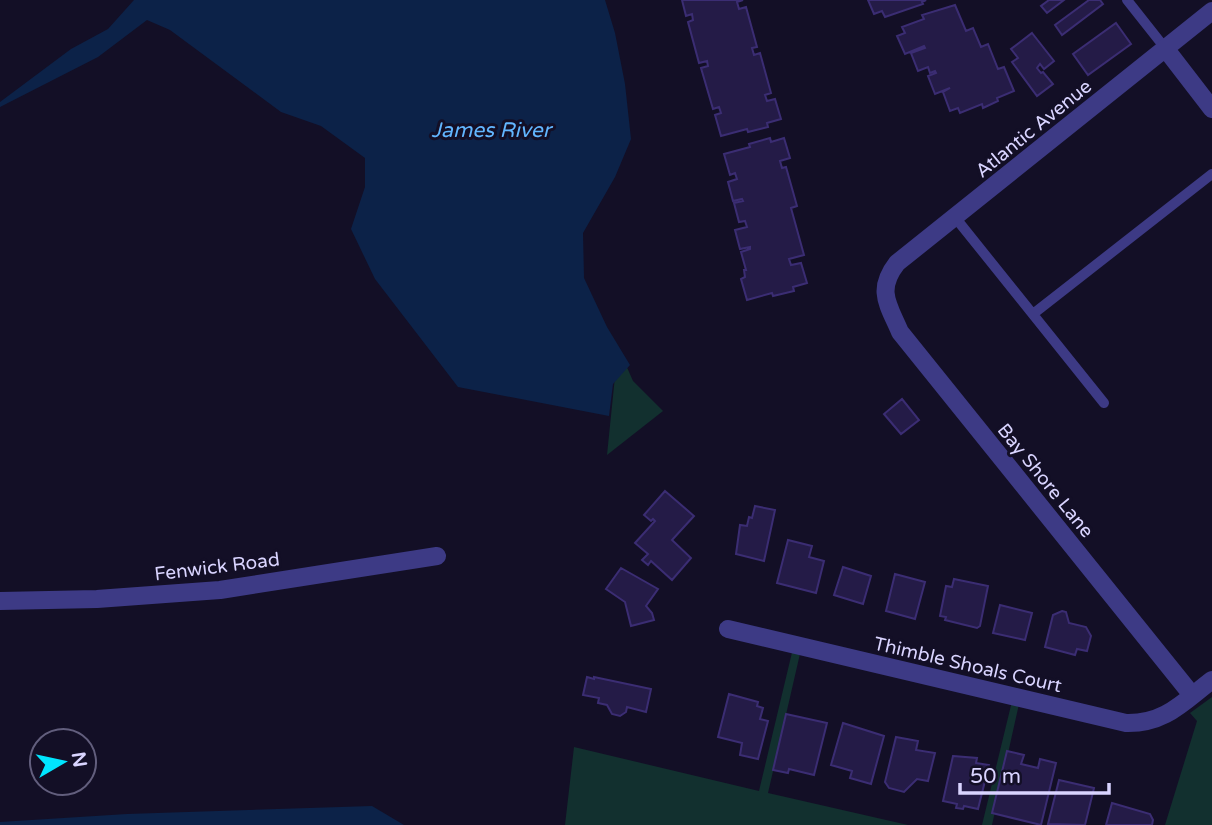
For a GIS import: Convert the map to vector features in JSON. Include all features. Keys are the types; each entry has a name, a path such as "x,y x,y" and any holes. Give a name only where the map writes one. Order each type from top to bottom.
{"street":[{"name":"Atlantic Avenue","path":"885,282 897,263 1212,11"},
{"path":"1165,48 1212,109"},
{"name":"Bay Shore Lane","path":"885,282 885,291 900,332 1192,695"},
{"name":"Fenwick Road","path":"0,601 97,599 220,590 438,556"},
{"name":"Thimble Shoals Court","path":"728,629 1126,723 1159,718 1212,680"}],"lane":[{"path":"1127,0 1165,48"},
{"path":"1033,314 1212,174"},
{"path":"954,216 1104,402"}],"green space":[{"path":"618,347 633,381 663,411 607,455"},
{"path":"794,644 802,645 768,793 908,825 565,825 574,747 759,791"},
{"path":"1014,693 1021,695 992,825 982,825"},
{"path":"1212,697 1212,825 1165,825 1197,721 1190,713"}],"water":[{"name":"James River","path":"134,0 605,0 625,84 631,139 615,177 583,233 584,278 607,327 630,365 613,384 609,416 458,387 375,279 351,229 365,187 365,158 321,126 281,112 170,30 147,20 98,57 0,107 0,102 71,49 108,29"},
{"path":"372,806 404,825 0,825 0,822 127,814"}],"building":[{"path":"682,0 743,0 737,2 739,9 746,7 757,47 752,48 754,55 760,53 771,93 765,95 767,101 775,99 781,119 767,123 768,127 721,136 715,115 721,113 719,107 713,109 701,68 708,66 707,61 699,63 688,22 693,20 692,14 686,16"},
{"path":"868,0 926,0 923,4 885,17 882,11 874,14"},
{"path":"1049,0 1064,0 1047,13 1041,6"},
{"path":"1089,0 1100,0 1103,4 1062,35 1055,25"},
{"path":"955,5 966,31 973,28 981,47 988,44 998,69 1004,67 1014,91 983,108 982,104 960,113 958,108 950,111 943,92 950,88 935,94 928,76 936,73 935,71 930,73 928,67 918,71 911,53 925,48 924,46 905,54 897,36 905,33 902,27 924,19 922,15"},
{"path":"1116,23 1131,44 1088,75 1073,54"},
{"path":"1032,33 1054,61 1044,69 1040,64 1037,68 1053,84 1037,96 1012,62 1018,58 1011,49"},
{"path":"770,138 771,142 784,138 790,158 780,161 782,168 786,167 797,206 791,208 804,255 789,259 791,265 801,263 807,283 793,287 794,291 773,296 772,293 747,300 741,279 745,277 746,270 741,252 750,247 740,249 735,230 747,227 745,221 739,222 734,203 743,201 733,201 728,182 737,179 735,173 730,175 724,154"},
{"path":"902,399 919,420 901,434 884,414"},
{"path":"665,491 694,516 672,540 691,558 672,580 651,561 648,565 642,560 648,554 635,543 655,521 644,515"},
{"path":"755,506 775,510 764,561 736,554 740,525 747,526"},
{"path":"788,540 812,546 809,557 824,561 816,593 777,583"},
{"path":"843,567 871,576 863,604 834,595"},
{"path":"621,568 658,589 646,606 654,620 631,626 625,602 606,589"},
{"path":"895,574 925,582 915,619 886,611"},
{"path":"954,579 988,586 980,626 977,628 945,620 946,617 940,616 946,586 952,587"},
{"path":"1000,605 1032,613 1025,640 993,633"},
{"path":"1066,612 1069,623 1086,627 1091,636 1087,651 1077,649 1075,655 1045,647 1053,615"},
{"path":"587,677 651,689 646,712 627,707 626,712 620,716 612,714 607,705 598,703 599,698 583,695"},
{"path":"729,694 758,702 757,706 763,708 760,719 768,721 758,759 740,755 742,743 718,737"},
{"path":"786,714 827,723 814,775 789,769 788,773 773,770"},
{"path":"843,723 884,736 871,784 850,778 852,771 831,765"},
{"path":"896,737 918,741 916,750 935,753 928,781 917,779 904,792 889,788 885,782"},
{"path":"1007,751 1024,755 1021,764 1038,768 1040,759 1056,763 1041,825 992,813"},
{"path":"953,756 977,758 976,763 989,765 978,809 964,806 963,809 956,808 957,804 943,801"},
{"path":"1059,780 1094,788 1085,825 1048,824"},
{"path":"1112,803 1150,814 1152,825 1106,825"}]}
